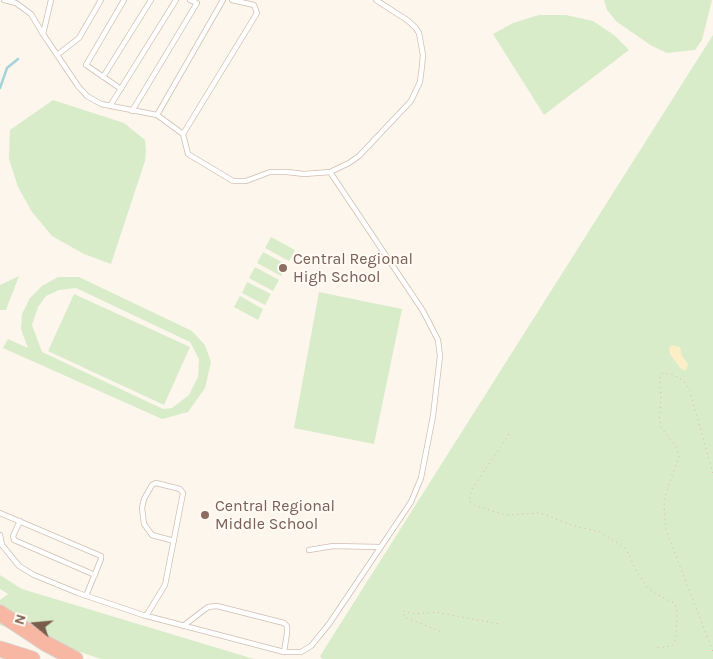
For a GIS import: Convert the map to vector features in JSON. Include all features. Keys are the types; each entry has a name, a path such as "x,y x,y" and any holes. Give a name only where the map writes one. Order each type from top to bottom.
{"highway":[{"path":"0,612 44,643 75,659"},
{"path":"0,649 32,659"}],"lane":[{"path":"4,0 16,3 32,14 57,55 87,96 101,104 157,115 183,134 188,154 233,180 246,181 270,172 304,174 330,172 359,156 411,101 420,82 423,54 419,33 407,20 376,0"},
{"path":"43,34 51,0"},
{"path":"57,55 79,38 100,0"},
{"path":"121,89 86,65 124,0"},
{"path":"103,77 151,0"},
{"path":"110,106 176,0"},
{"path":"132,110 197,4 190,0"},
{"path":"157,115 223,0"},
{"path":"183,134 257,13 254,5 232,0"},
{"path":"0,535 1,545 19,566 34,575 86,596 146,616 284,652 301,652 311,646 411,502 421,478 433,416 440,356 438,340 423,311 330,172"},
{"path":"146,616 165,585 174,541 183,493 180,489 156,484 152,485 144,499 142,508 144,524 152,535 174,541"},
{"path":"0,513 100,554 102,559 86,596"},
{"path":"20,521 13,536 14,540 95,575"},
{"path":"309,550 334,546 380,547"},
{"path":"183,626 208,607 213,606 284,623 287,626 288,633 284,652"}],"path":[{"path":"713,473 689,388 674,375 662,373 660,378 661,401 659,417 661,427 677,448 680,456 666,493 664,505 666,530 713,652"},
{"path":"509,434 472,489 469,501 475,506 507,515 546,515 571,525 600,532 626,549 637,572 648,588 674,603 677,611 676,638 672,646 655,648"},
{"path":"440,631 406,618 402,613 404,611 416,614 435,612 500,624"}],"green space":[{"path":"604,0 712,0 702,40 695,50 667,53 652,46 617,22 607,10"},
{"path":"539,15 566,15 593,21 614,35 629,50 544,115 493,34 513,23"},
{"path":"713,35 713,659 322,659 320,656"},
{"path":"53,100 124,123 145,140 145,161 111,264 84,254 52,236 32,212 18,187 9,159 10,130"},
{"path":"271,237 295,250 289,261 265,248"},
{"path":"263,252 287,265 281,276 257,263"},
{"path":"255,267 279,280 273,291 249,278"},
{"path":"19,276 6,310 0,310 0,285"},
{"path":"58,277 79,277 192,331 205,345 211,362 205,388 188,412 162,419 3,348 8,339 28,348 21,329 22,314 30,298 42,286","holes":["76,288 190,342 199,359 198,377 189,395 172,408 163,409 42,352 32,325 38,307 46,296 59,290"]},
{"path":"247,282 271,294 265,305 242,293"},
{"path":"319,292 402,309 374,444 294,428"},
{"path":"74,294 190,347 164,405 48,351"},
{"path":"240,296 263,309 258,320 234,307"},
{"path":"0,575 22,589 254,659 101,659 0,625 0,600 8,594 0,589"}],"sand":[{"path":"671,345 680,347 682,356 688,364 686,371 681,369 670,354 669,349"}],"waterway":[{"path":"0,88 7,68 18,59"}],"place":[{"name":"Central Regional High School","path":"283,268"},
{"name":"Central Regional Middle School","path":"205,515"}]}
